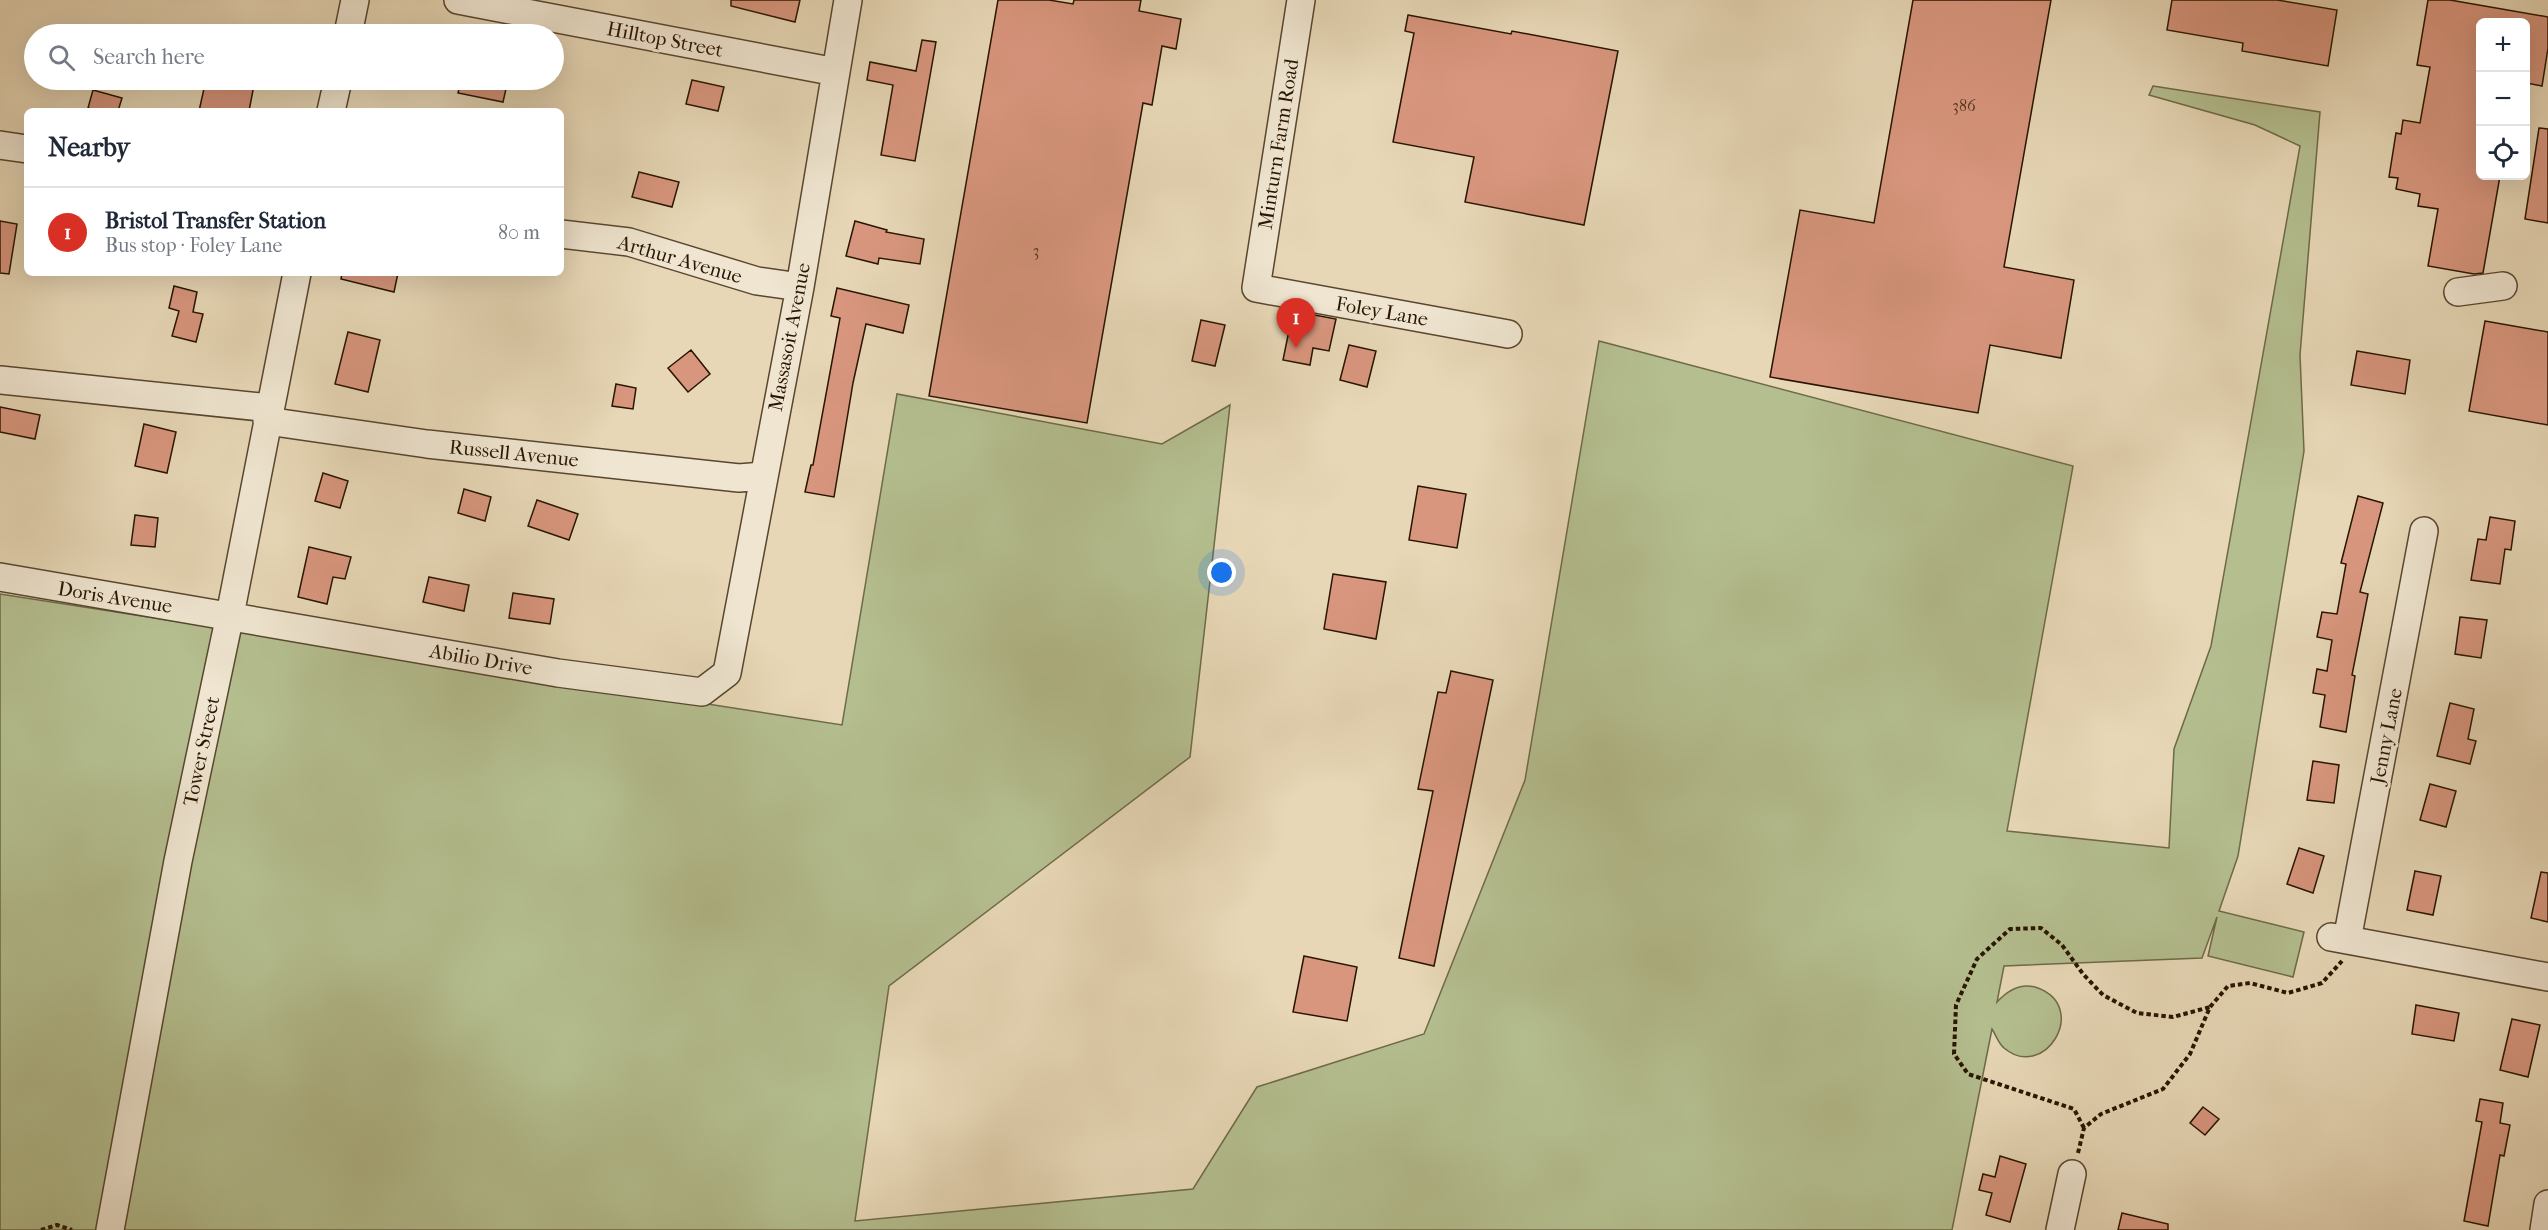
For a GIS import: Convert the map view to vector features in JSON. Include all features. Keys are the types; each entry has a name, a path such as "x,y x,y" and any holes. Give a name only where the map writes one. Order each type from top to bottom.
{"street":[{"path":"350,24 355,0"},
{"name":"Hilltop Street","path":"458,0 836,72"},
{"name":"Massasoit Avenue","path":"727,673 800,287 848,0"},
{"name":"Minturn Farm Road","path":"1256,288 1301,0"},
{"path":"332,108 336,90"},
{"path":"0,145 24,149"},
{"name":"Arthur Avenue","path":"564,234 629,242 757,281 800,287"},
{"name":"Tower Street","path":"110,1230 178,861 230,615 296,276"},
{"path":"2458,292 2504,286"},
{"name":"Foley Lane","path":"1256,288 1508,334"},
{"name":"Russell Avenue","path":"0,380 268,414 427,444 739,478 763,476"},
{"name":"Jenny Lane","path":"2339,939 2424,531"},
{"name":"Doris Avenue","path":"0,577 230,615"},
{"name":"Abilio Drive","path":"230,615 558,673 702,692 727,673"},
{"path":"2339,939 2548,977"},
{"path":"2060,1230 2072,1174"},
{"path":"2544,1230 2548,1204"}],"path":[{"path":"2084,1128 2074,1109 1968,1074 1954,1054 1956,1005 1977,959 2010,929 2041,928 2062,945 2083,974 2103,995 2137,1013 2174,1017 2210,1007"},
{"path":"2072,1174 2084,1128 2100,1114 2163,1089 2190,1054 2210,1007 2228,986 2250,983 2288,993 2322,983 2341,963 2339,939"},
{"path":"41,1230 57,1225 72,1230"}],"green space":[{"path":"2153,86 2320,112 2300,355 2304,451 2238,856 2219,911 2304,932 2293,977 2208,956 2217,917 2202,958 2004,966 1997,1002 2016,988 2032,986 2038,988 2053,998 2060,1011 2061,1025 2056,1038 2046,1049 2033,1056 2019,1056 2004,1048 1992,1029 1952,1230 0,1230 0,594 842,725 897,394 1162,444 1230,405 1190,757 889,986 855,1221 1193,1189 1257,1087 1424,1034 1525,780 1599,341 2073,466 2007,831 2169,848 2174,749 2211,646 2300,146 2255,125 2149,95"}],"building":[{"path":"731,0 800,0 795,22 731,6"},
{"path":"998,0 1049,0 1073,4 1074,0 1141,0 1139,11 1181,19 1176,49 1162,46 1152,105 1143,103 1087,423 929,396"},
{"path":"1913,0 2051,0 2004,267 2074,280 2061,358 1990,345 1978,413 1770,377 1800,210 1874,223"},
{"path":"2172,0 2277,0 2337,10 2328,66 2242,51 2243,43 2167,30"},
{"path":"2428,0 2450,0 2548,17 2548,48 2542,86 2530,84 2530,18 2476,18 2476,180 2499,180 2483,273 2474,274 2428,266 2438,209 2418,206 2420,194 2396,189 2398,178 2389,177 2396,133 2401,134 2403,120 2420,123 2430,67 2417,65"},
{"path":"1408,15 1511,34 1512,31 1618,51 1584,225 1465,202 1474,157 1393,142 1414,33 1405,31"},
{"path":"922,40 936,42 915,161 881,155 893,85 867,80 870,62 916,71"},
{"path":"692,80 724,87 718,111 686,104"},
{"path":"93,90 122,98 119,108 88,108"},
{"path":"204,90 253,90 250,108 200,108"},
{"path":"459,90 506,90 503,102 458,93"},
{"path":"2539,128 2548,129 2548,223 2525,219"},
{"path":"639,172 679,182 672,207 632,197"},
{"path":"0,221 17,224 9,274 0,273"},
{"path":"855,221 887,230 886,232 924,239 920,264 879,258 878,264 846,256"},
{"path":"342,276 397,276 394,292 341,279"},
{"path":"174,286 197,292 193,312 203,314 196,342 172,336 179,311 169,308"},
{"path":"837,288 909,305 903,333 866,324 853,383 834,497 805,492 811,465 813,465 840,318 831,316"},
{"path":"1293,311 1336,319 1329,351 1313,348 1310,365 1283,360"},
{"path":"1201,320 1225,325 1215,366 1192,361"},
{"path":"2485,321 2548,332 2548,425 2469,411"},
{"path":"348,332 380,340 368,392 335,384"},
{"path":"1349,345 1376,351 1367,387 1340,380"},
{"path":"691,350 710,374 688,392 668,368"},
{"path":"2357,351 2410,360 2405,394 2351,385"},
{"path":"616,384 636,388 633,409 612,406"},
{"path":"0,407 40,415 35,439 0,432"},
{"path":"144,424 176,432 167,473 135,466"},
{"path":"323,473 348,481 340,508 315,501"},
{"path":"1418,486 1466,494 1457,548 1409,540"},
{"path":"464,489 491,497 485,521 458,513"},
{"path":"2358,496 2383,503 2360,592 2368,594 2352,675 2355,676 2346,732 2320,727 2325,695 2313,693 2317,669 2327,671 2332,640 2317,637 2322,612 2337,614 2346,564 2341,563"},
{"path":"537,500 578,514 569,540 528,526"},
{"path":"135,515 158,518 155,547 131,545"},
{"path":"2490,517 2515,521 2511,550 2505,549 2500,584 2471,580 2478,539 2486,540"},
{"path":"309,547 351,557 345,579 333,577 327,604 298,597"},
{"path":"1333,574 1386,582 1376,639 1324,629"},
{"path":"429,577 469,585 464,611 423,602"},
{"path":"513,593 554,599 550,624 509,618"},
{"path":"2460,617 2487,620 2481,658 2455,654"},
{"path":"1451,671 1493,680 1434,966 1399,958 1433,791 1418,789 1438,692 1446,693"},
{"path":"2450,703 2474,709 2468,739 2476,741 2470,764 2437,756"},
{"path":"2313,761 2339,765 2334,803 2307,800"},
{"path":"2430,784 2456,791 2446,827 2420,820"},
{"path":"2299,848 2324,856 2313,893 2287,884"},
{"path":"2415,871 2441,876 2433,915 2407,910"},
{"path":"2541,872 2548,873 2548,922 2531,918"},
{"path":"1304,956 1357,967 1347,1021 1293,1012"},
{"path":"2416,1005 2459,1013 2454,1041 2412,1034"},
{"path":"2512,1019 2540,1025 2528,1077 2500,1070"},
{"path":"2480,1099 2503,1103 2500,1123 2510,1125 2504,1156 2500,1155 2488,1226 2464,1221 2482,1122 2476,1121"},
{"path":"2203,1107 2219,1119 2205,1135 2190,1123"},
{"path":"2000,1156 2026,1164 2010,1222 1986,1215 1992,1193 1979,1190 1983,1174 1995,1177"},
{"path":"2122,1213 2168,1224 2168,1230 2118,1230"}],"place":[{"name":"Bristol Transfer Station","path":"1296,348"}]}
